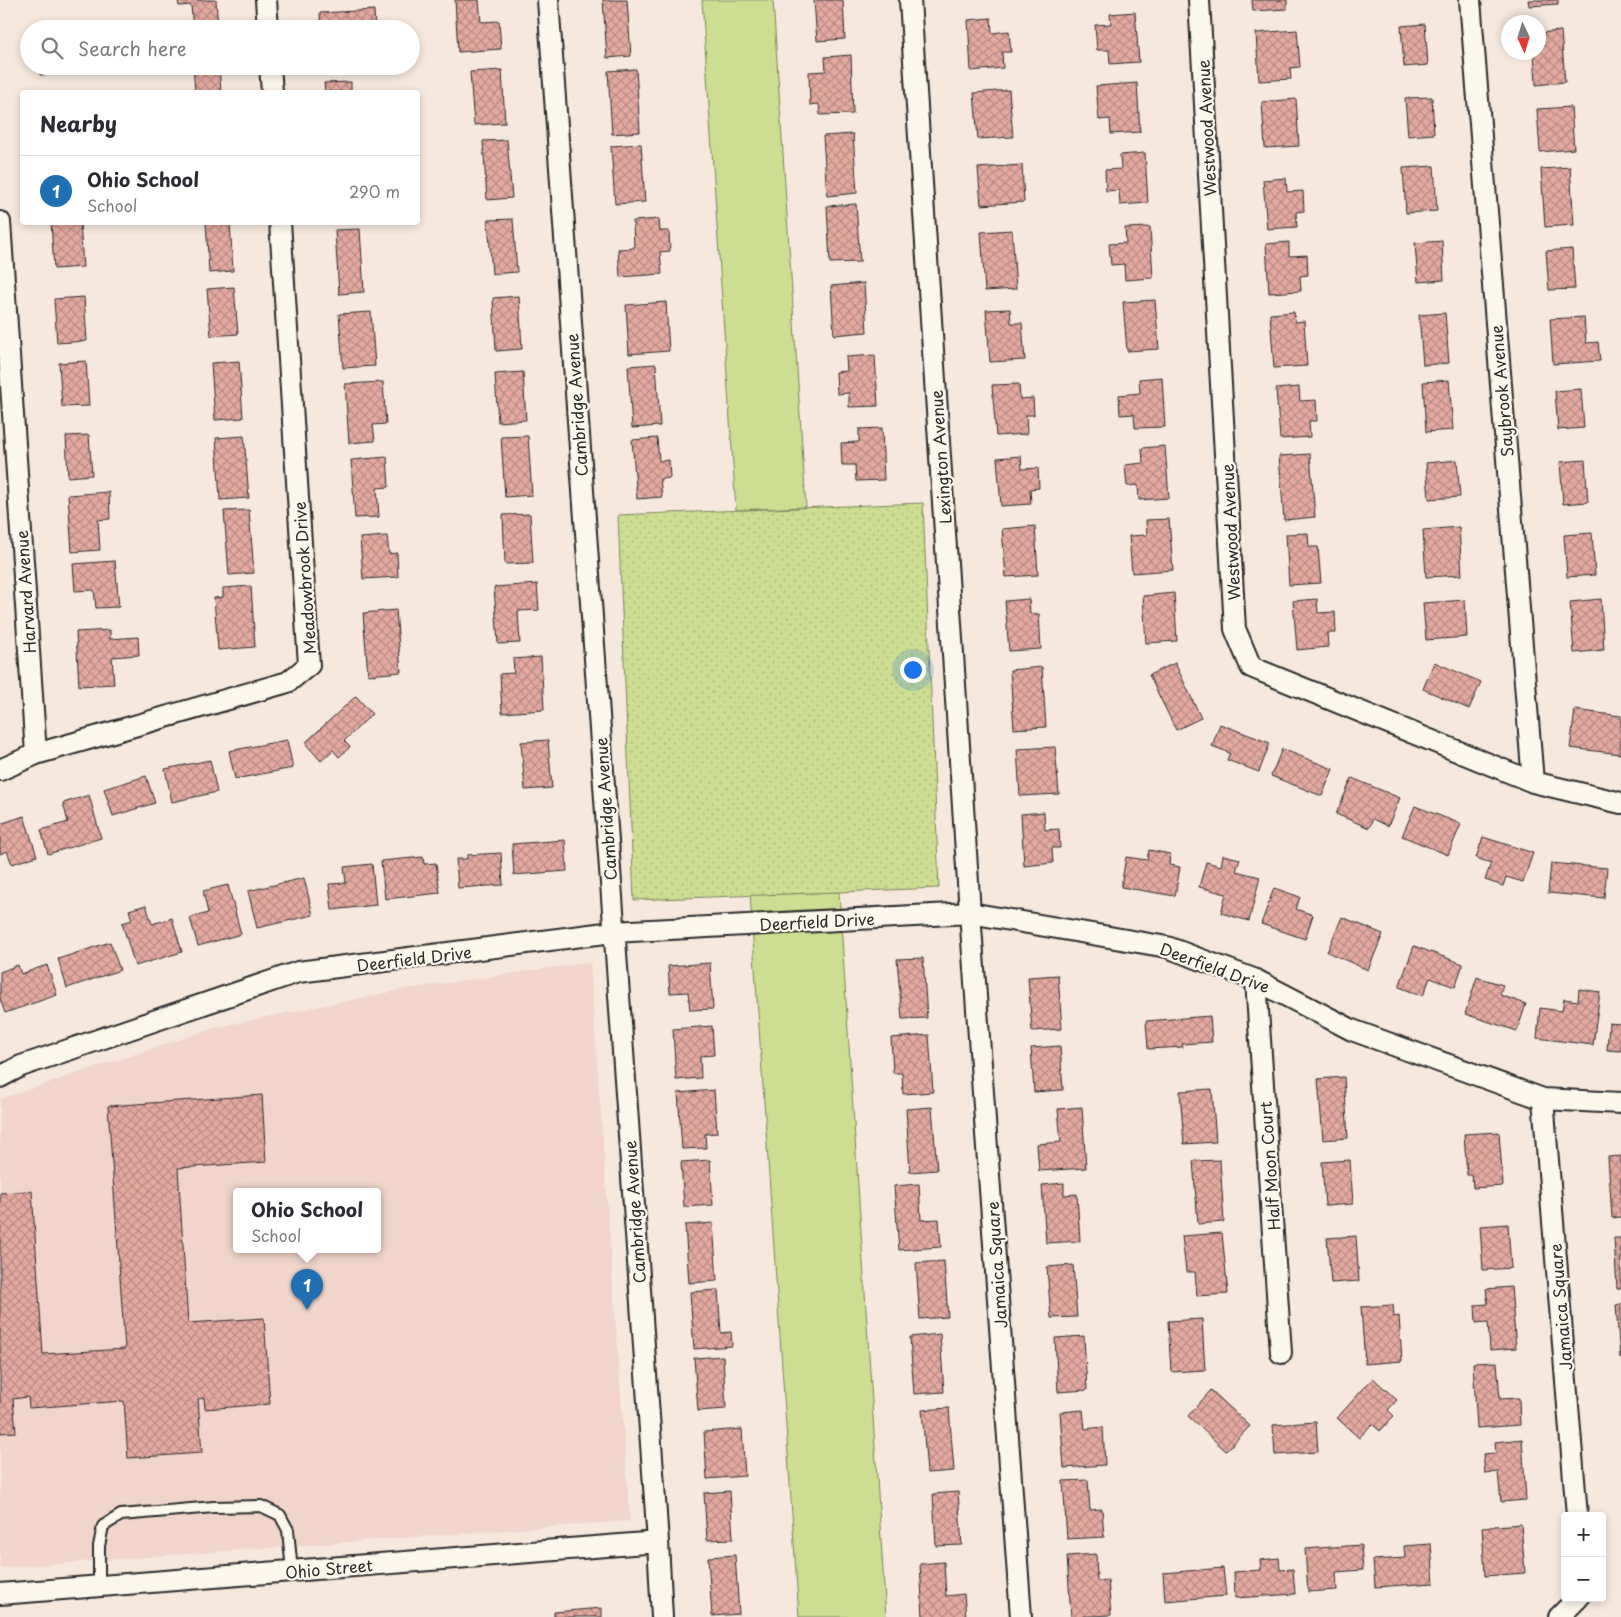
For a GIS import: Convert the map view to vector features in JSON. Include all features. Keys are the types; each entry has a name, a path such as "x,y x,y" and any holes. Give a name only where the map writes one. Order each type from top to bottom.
{"street":[{"path":"266,0 267,20"},
{"name":"Cambridge Avenue","path":"548,0 662,1617"},
{"name":"Lexington Avenue","path":"910,0 970,913"},
{"name":"Westwood Avenue","path":"1199,0 1235,629 1251,667 1533,782 1621,803"},
{"name":"Saybrook Avenue","path":"1470,0 1533,782"},
{"path":"271,75 272,90"},
{"name":"Harvard Avenue","path":"0,222 36,754"},
{"name":"Meadowbrook Drive","path":"0,770 36,754 288,682 309,665 280,225"},
{"name":"Deerfield Drive","path":"0,1077 21,1066 298,972 613,932 970,913 1167,947 1256,980 1352,1030 1543,1099 1621,1102"},
{"name":"Jamaica Square","path":"970,913 1021,1617"},
{"name":"Half Moon Court","path":"1256,980 1281,1353"},
{"name":"Jamaica Square","path":"1543,1099 1577,1512"},
{"name":"Ohio Street","path":"0,1594 658,1542"},
{"path":"1559,1617 1574,1602"}],"lane":[{"path":"99,1586 99,1546 103,1526 121,1515 214,1507 262,1506 280,1515 288,1530 292,1571"}],"shaded area":[{"path":"590,962 630,1521 0,1568 0,1099 217,1027 405,989"}],"green space":[{"path":"702,0 773,0 806,507 736,510"},
{"path":"923,503 939,888 634,900 618,515"},
{"path":"839,892 886,1617 799,1617 750,895"}],"building":[{"path":"178,0 216,0 217,20 192,20 191,5 179,6"},
{"path":"455,0 479,0 481,22 499,21 501,49 458,52"},
{"path":"603,0 627,0 631,56 607,58"},
{"path":"814,0 843,0 845,39 817,41"},
{"path":"1252,0 1287,0 1287,9 1253,11"},
{"path":"1528,0 1558,0 1558,4 1529,6"},
{"path":"374,10 375,20 320,20 320,13"},
{"path":"1135,12 1139,62 1110,64 1109,50 1097,50 1095,25 1111,24 1110,14"},
{"path":"991,18 992,33 1009,31 1011,52 1002,52 1003,68 971,71 968,20"},
{"path":"1425,24 1428,65 1404,67 1401,26"},
{"path":"1297,30 1300,67 1290,68 1291,79 1259,81 1256,33"},
{"path":"1561,31 1565,82 1536,85 1534,60 1546,60 1546,32"},
{"path":"851,55 853,114 820,115 819,104 810,105 809,72 826,71 825,57"},
{"path":"636,69 640,132 612,134 608,71"},
{"path":"502,70 505,123 474,125 470,72"},
{"path":"194,75 220,75 221,90 195,90"},
{"path":"351,82 351,90 325,90 324,83"},
{"path":"1137,83 1140,132 1111,134 1110,119 1099,120 1096,86"},
{"path":"1009,90 1013,137 978,139 974,93"},
{"path":"1432,97 1434,134 1408,136 1405,98"},
{"path":"1296,99 1299,146 1265,148 1262,102"},
{"path":"1571,107 1574,149 1540,152 1537,109"},
{"path":"853,134 857,193 827,196 823,136"},
{"path":"507,140 512,198 487,200 483,141"},
{"path":"641,144 645,202 615,204 611,146"},
{"path":"1145,153 1148,203 1120,205 1119,190 1106,191 1105,170 1121,169 1120,155"},
{"path":"1022,165 1024,202 981,205 978,168"},
{"path":"1434,166 1437,211 1406,213 1403,168"},
{"path":"1570,167 1574,225 1545,227 1541,169"},
{"path":"1286,178 1287,192 1303,191 1304,211 1296,212 1297,227 1267,229 1263,180"},
{"path":"856,204 860,262 830,263 827,206"},
{"path":"513,219 517,272 492,274 488,220"},
{"path":"659,219 660,231 669,231 670,251 660,252 662,274 620,277 618,249 634,248 633,221"},
{"path":"51,225 80,225 83,267 54,269"},
{"path":"206,225 230,225 233,271 209,273"},
{"path":"1150,227 1153,278 1125,280 1124,264 1111,265 1109,244 1126,243 1125,228"},
{"path":"360,229 364,292 339,294 335,230"},
{"path":"1012,230 1016,289 985,291 981,232"},
{"path":"1442,241 1444,280 1418,282 1415,243"},
{"path":"1289,242 1289,256 1307,255 1308,275 1300,276 1301,291 1269,293 1266,244"},
{"path":"1572,249 1575,289 1549,290 1546,251"},
{"path":"864,283 867,332 834,335 831,286"},
{"path":"234,287 238,334 211,336 207,289"},
{"path":"519,296 522,349 496,351 493,298"},
{"path":"84,297 87,341 57,343 54,299"},
{"path":"1155,300 1159,349 1127,351 1123,302"},
{"path":"666,302 669,351 629,354 626,305"},
{"path":"1010,309 1011,323 1022,323 1025,360 990,362 986,310"},
{"path":"371,312 375,366 343,368 339,314"},
{"path":"1294,312 1295,322 1304,321 1307,366 1274,368 1270,314"},
{"path":"1445,313 1449,363 1423,365 1419,315"},
{"path":"1584,317 1586,343 1598,342 1600,361 1553,364 1550,319"},
{"path":"875,355 878,406 849,407 849,393 837,394 836,372 847,371 846,357"},
{"path":"86,361 89,406 62,407 59,363"},
{"path":"239,361 243,418 215,420 211,363"},
{"path":"656,364 660,426 632,428 628,366"},
{"path":"523,372 526,420 498,422 495,374"},
{"path":"1162,377 1165,427 1135,428 1134,414 1120,415 1119,395 1140,393 1139,379"},
{"path":"1449,380 1453,430 1426,432 1423,382"},
{"path":"383,382 386,424 373,425 375,441 349,443 345,384"},
{"path":"1019,384 1020,399 1033,398 1034,415 1026,415 1027,434 996,436 992,385"},
{"path":"1299,387 1300,401 1316,400 1317,421 1309,421 1310,437 1280,439 1276,389"},
{"path":"1581,389 1584,428 1558,430 1555,391"},
{"path":"882,428 884,480 856,481 855,465 842,465 841,443 859,442 859,429"},
{"path":"89,435 92,475 68,477 66,436"},
{"path":"244,436 249,498 220,500 216,438"},
{"path":"528,436 532,495 505,497 501,437"},
{"path":"657,438 659,461 669,460 670,478 660,479 662,497 637,499 632,440"},
{"path":"1165,446 1169,498 1139,500 1138,485 1127,486 1125,465 1143,463 1142,448"},
{"path":"1310,454 1315,517 1284,520 1279,456"},
{"path":"1021,456 1022,469 1038,468 1039,488 1030,489 1031,504 1001,506 997,458"},
{"path":"387,457 389,487 377,488 379,517 355,518 351,460"},
{"path":"1457,460 1460,497 1429,499 1426,463"},
{"path":"1585,460 1588,502 1563,504 1560,462"},
{"path":"109,492 110,519 98,520 100,550 72,552 68,495"},
{"path":"249,510 254,573 229,575 224,511"},
{"path":"530,514 533,563 505,564 503,515"},
{"path":"1169,519 1173,570 1132,573 1129,536 1147,535 1146,520"},
{"path":"1035,526 1038,575 1006,577 1002,529"},
{"path":"1459,527 1462,575 1426,577 1423,530"},
{"path":"1308,533 1309,547 1318,547 1321,583 1289,585 1286,534"},
{"path":"1592,533 1595,575 1567,577 1564,535"},
{"path":"387,536 389,554 397,553 398,577 363,579 360,538"},
{"path":"115,561 119,607 96,608 94,590 75,591 73,564"},
{"path":"537,584 539,610 518,611 520,643 498,644 494,587"},
{"path":"251,586 255,647 218,650 214,598 223,597 223,588"},
{"path":"1174,593 1177,641 1146,643 1143,596"},
{"path":"1029,599 1030,614 1039,614 1041,649 1009,651 1005,601"},
{"path":"1317,599 1318,613 1335,612 1336,633 1327,633 1328,647 1297,650 1293,601"},
{"path":"1601,599 1604,650 1574,653 1570,602"},
{"path":"1465,600 1467,637 1426,640 1423,603"},
{"path":"396,610 401,672 368,675 363,613"},
{"path":"110,630 110,639 138,637 139,655 112,657 114,684 79,686 76,632"},
{"path":"541,657 544,710 502,713 500,674 514,673 513,659"},
{"path":"1434,662 1481,682 1469,709 1423,689"},
{"path":"1175,663 1201,718 1176,730 1149,675"},
{"path":"1042,667 1046,727 1014,729 1010,670"},
{"path":"356,696 372,714 344,741 350,747 339,757 333,750 321,761 305,743"},
{"path":"1575,710 1621,716 1620,754 1570,748"},
{"path":"1220,724 1270,743 1259,772 1227,760 1230,753 1212,746"},
{"path":"287,740 293,768 235,779 229,751"},
{"path":"548,740 552,788 525,790 521,742"},
{"path":"1055,747 1059,794 1020,796 1017,749"},
{"path":"1282,749 1333,769 1322,796 1271,776"},
{"path":"210,760 217,792 172,802 165,769"},
{"path":"146,776 155,803 113,816 104,789"},
{"path":"1352,778 1400,798 1388,826 1373,819 1369,828 1336,814"},
{"path":"89,795 101,838 48,854 41,830 68,822 63,803"},
{"path":"1415,806 1461,824 1448,855 1402,836"},
{"path":"1044,812 1045,830 1059,829 1060,848 1052,848 1053,863 1024,866 1021,814"},
{"path":"24,816 37,856 12,864 7,851 0,854 0,824"},
{"path":"1483,837 1533,853 1523,882 1506,877 1503,886 1485,880 1491,863 1476,858"},
{"path":"565,840 567,871 514,875 512,844"},
{"path":"1149,850 1170,854 1169,865 1180,867 1175,896 1121,887 1126,857 1147,860"},
{"path":"501,853 503,885 458,888 456,859 467,859 467,855"},
{"path":"1223,855 1240,859 1236,871 1260,877 1249,921 1221,913 1226,894 1199,887 1206,862 1221,866"},
{"path":"423,857 424,864 436,863 440,893 385,899 381,861"},
{"path":"1551,863 1607,868 1604,898 1548,893"},
{"path":"372,864 376,905 332,910 329,884 346,883 344,867"},
{"path":"304,878 313,915 257,928 248,891"},
{"path":"228,885 241,934 198,946 190,918 208,913 203,891"},
{"path":"1274,888 1300,897 1296,909 1313,915 1305,939 1261,924"},
{"path":"146,905 152,924 172,918 182,952 135,966 122,923 132,920 129,910"},
{"path":"1342,917 1383,934 1368,970 1327,952"},
{"path":"110,942 120,970 67,988 58,959"},
{"path":"1414,946 1463,964 1455,987 1430,978 1423,996 1399,987"},
{"path":"923,958 927,1018 902,1019 897,959"},
{"path":"710,963 713,1009 690,1010 688,992 670,993 668,966"},
{"path":"18,965 21,974 47,965 57,995 5,1013 0,999 0,972"},
{"path":"1058,975 1062,1029 1032,1031 1028,977"},
{"path":"1477,977 1503,985 1500,995 1526,1004 1517,1031 1465,1014"},
{"path":"1579,989 1600,992 1593,1045 1537,1038 1540,1008 1562,1011 1564,999 1578,1001"},
{"path":"1210,1016 1212,1042 1182,1044 1183,1047 1148,1049 1146,1021"},
{"path":"1609,1023 1621,1024 1621,1051 1607,1050"},
{"path":"712,1026 714,1055 700,1056 701,1078 676,1080 673,1029"},
{"path":"929,1035 933,1092 903,1094 902,1073 893,1073 891,1038"},
{"path":"1060,1046 1063,1090 1034,1092 1031,1048"},
{"path":"1344,1077 1348,1138 1323,1140 1318,1079"},
{"path":"1212,1089 1216,1142 1184,1144 1180,1091"},
{"path":"714,1090 717,1133 705,1134 706,1148 682,1149 678,1093"},
{"path":"262,1095 266,1162 178,1168 188,1323 264,1318 270,1404 205,1409 204,1398 198,1399 202,1453 128,1458 124,1401 29,1408 28,1397 13,1399 16,1432 0,1433 0,1193 32,1191 43,1354 125,1349 108,1106"},
{"path":"932,1107 937,1170 910,1172 906,1109"},
{"path":"1082,1107 1086,1168 1039,1171 1037,1144 1061,1142 1058,1109"},
{"path":"1499,1132 1503,1186 1473,1188 1472,1175 1467,1175 1464,1134"},
{"path":"1621,1156 1621,1217 1612,1218 1608,1157"},
{"path":"710,1160 713,1205 684,1207 681,1162"},
{"path":"1220,1160 1224,1222 1198,1224 1193,1161"},
{"path":"1350,1160 1353,1204 1325,1206 1322,1162"},
{"path":"1064,1183 1064,1195 1077,1194 1080,1241 1046,1243 1042,1185"},
{"path":"919,1184 921,1220 939,1219 941,1247 899,1250 894,1186"},
{"path":"713,1223 717,1281 689,1283 685,1225"},
{"path":"1508,1224 1511,1268 1483,1270 1480,1226"},
{"path":"1222,1233 1228,1294 1197,1296 1195,1272 1186,1272 1182,1236"},
{"path":"1356,1236 1359,1281 1331,1283 1327,1238"},
{"path":"1614,1238 1621,1238 1621,1289 1617,1289"},
{"path":"944,1261 948,1317 920,1319 916,1263"},
{"path":"1073,1265 1077,1317 1051,1318 1047,1267"},
{"path":"1511,1287 1516,1348 1490,1350 1488,1322 1476,1323 1475,1305 1488,1304 1486,1289"},
{"path":"718,1290 721,1333 731,1332 732,1346 694,1349 690,1292"},
{"path":"1621,1304 1621,1358 1620,1358 1616,1305"},
{"path":"1393,1305 1394,1317 1399,1316 1402,1361 1365,1364 1361,1307"},
{"path":"1202,1319 1205,1370 1171,1372 1168,1321"},
{"path":"940,1334 944,1392 914,1394 910,1337"},
{"path":"1084,1336 1087,1390 1058,1392 1055,1338"},
{"path":"723,1356 726,1409 698,1411 694,1358"},
{"path":"1497,1362 1500,1399 1519,1398 1520,1425 1477,1428 1473,1363"},
{"path":"1373,1378 1397,1400 1388,1410 1394,1416 1380,1431 1372,1424 1359,1438 1337,1418"},
{"path":"1211,1390 1250,1426 1226,1451 1188,1416"},
{"path":"949,1408 954,1471 927,1473 922,1410"},
{"path":"1083,1410 1085,1429 1103,1427 1105,1465 1064,1468 1060,1412"},
{"path":"1316,1422 1318,1452 1275,1455 1273,1425"},
{"path":"742,1429 745,1476 707,1479 704,1432"},
{"path":"1522,1439 1526,1500 1501,1502 1498,1472 1485,1473 1483,1454 1496,1453 1495,1442"},
{"path":"1088,1480 1090,1510 1102,1509 1104,1537 1067,1539 1063,1481"},
{"path":"730,1491 733,1539 707,1540 704,1493"},
{"path":"958,1492 962,1545 936,1546 933,1494"},
{"path":"1521,1524 1525,1573 1485,1576 1482,1527"},
{"path":"1431,1544 1434,1583 1375,1587 1373,1560 1405,1558 1404,1546"},
{"path":"1361,1545 1363,1570 1336,1572 1337,1590 1308,1592 1305,1549"},
{"path":"1096,1554 1097,1581 1108,1580 1111,1615 1071,1617 1067,1556"},
{"path":"735,1555 739,1614 712,1616 708,1557"},
{"path":"1279,1558 1280,1570 1293,1569 1295,1594 1235,1598 1234,1572 1261,1570 1260,1560"},
{"path":"944,1562 946,1596 964,1594 966,1617 923,1617 920,1564"},
{"path":"1223,1568 1226,1596 1165,1601 1163,1573"},
{"path":"602,1608 602,1617 554,1617 554,1612"}],"place":[{"name":"Ohio School","path":"307,1310"}]}
